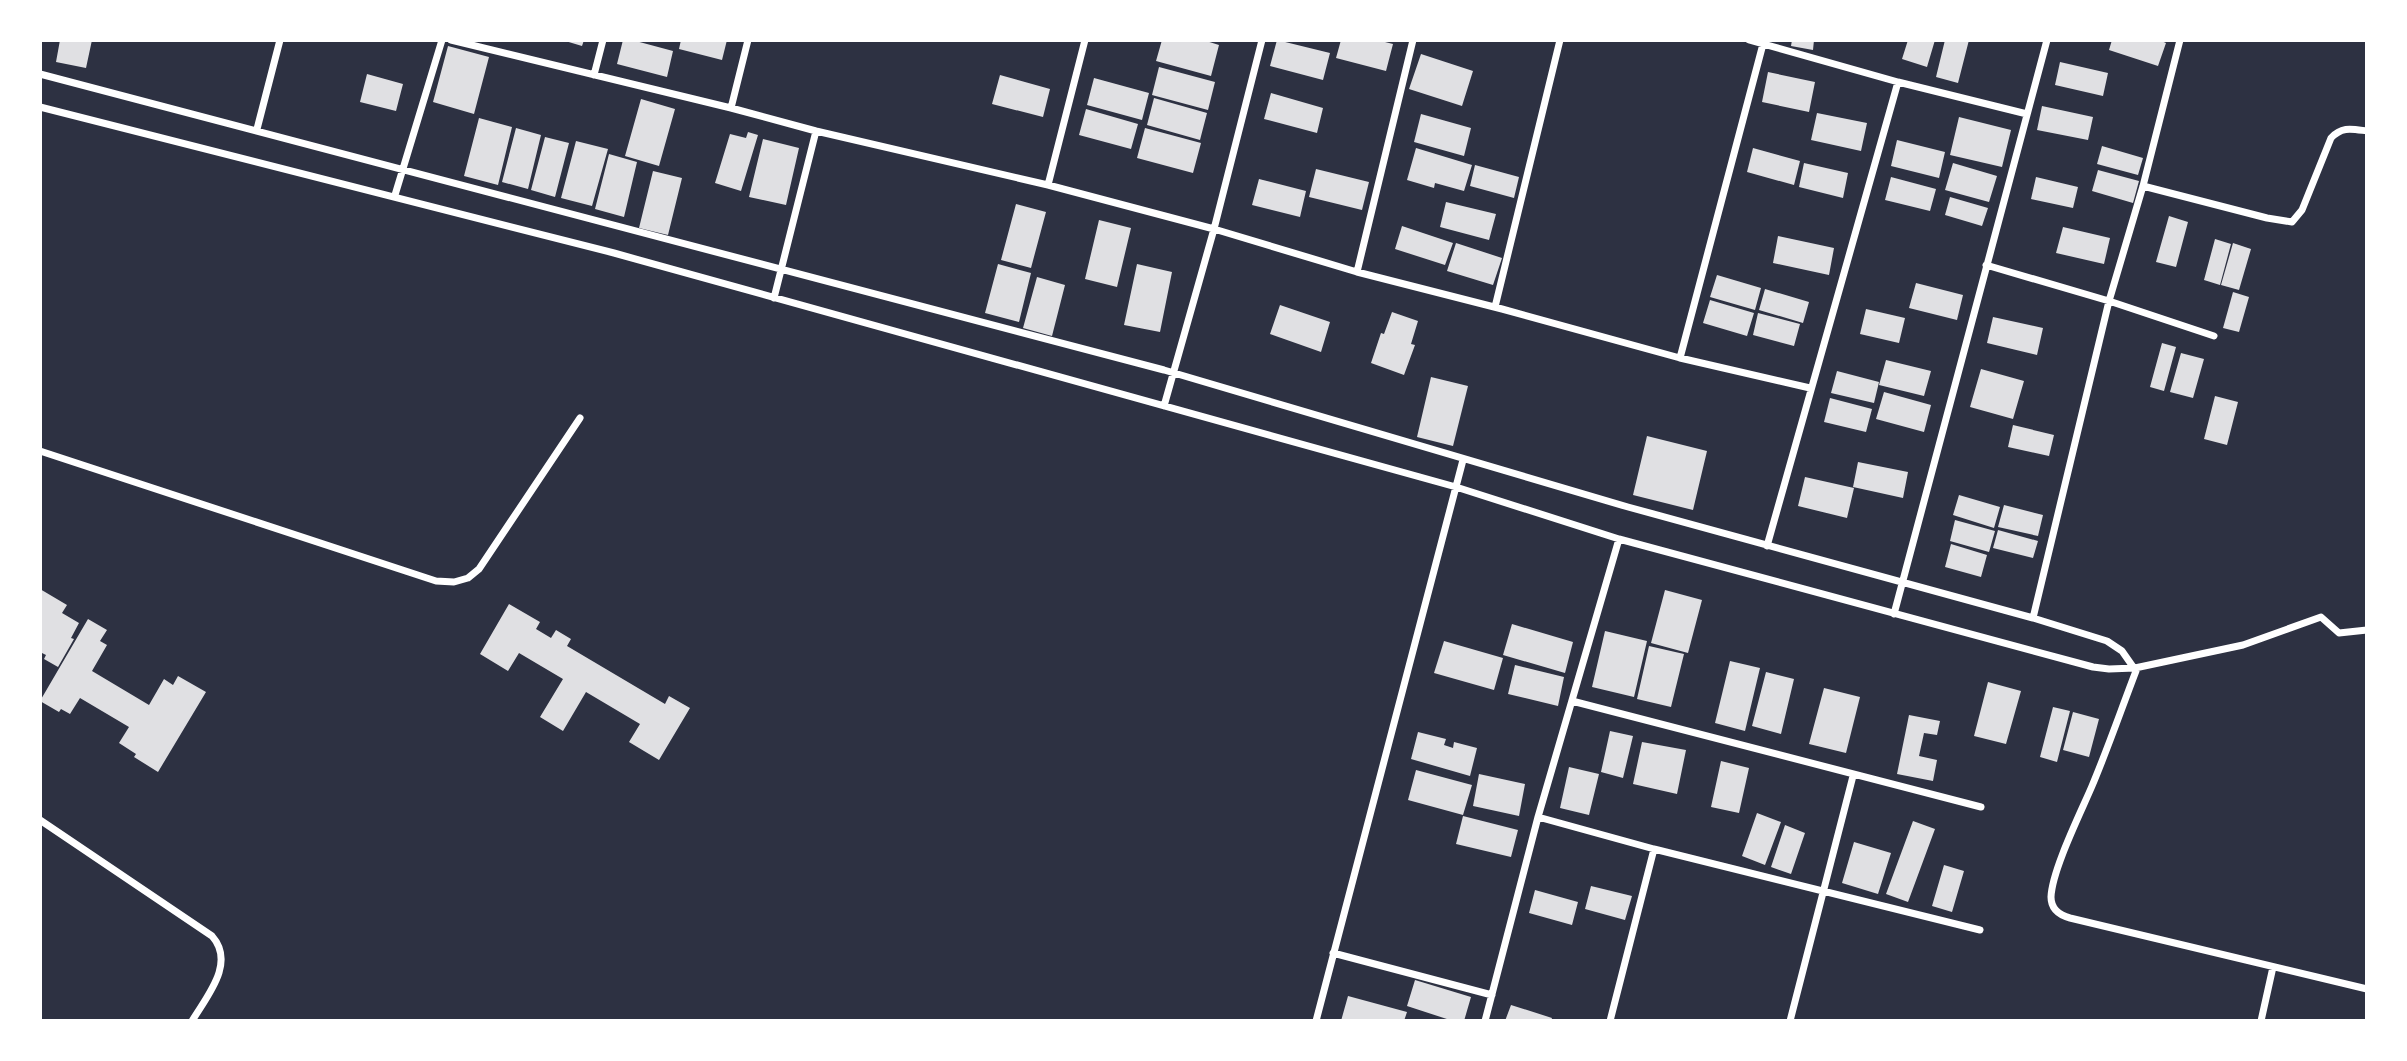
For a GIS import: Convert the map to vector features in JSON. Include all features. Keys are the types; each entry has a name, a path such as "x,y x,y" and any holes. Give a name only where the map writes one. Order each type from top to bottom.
{"street":[{"path":"257,129 280,40"},
{"path":"396,195 442,40"},
{"path":"451,40 816,131 1048,185 1214,229 1357,272 1679,358 1810,388"},
{"path":"594,75 603,40"},
{"path":"731,108 748,40"},
{"path":"1048,185 1085,40"},
{"path":"1164,406 1214,229 1262,40"},
{"path":"1357,272 1413,40"},
{"path":"1495,307 1560,40"},
{"path":"1749,40 1898,82 2027,114"},
{"path":"1895,614 2047,40"},
{"path":"2033,618 2109,301 2143,186 2179,40"},
{"path":"1679,358 1763,44"},
{"path":"40,74 1175,373 1463,460 2033,618 2106,641 2122,652 2136,671 2066,848 2051,897 2053,909 2062,916 2367,989"},
{"path":"1767,546 1898,82"},
{"path":"40,107 396,195 614,253 1455,487 1619,539 2093,667 2135,668 2243,645 2320,617 2339,633 2367,630"},
{"path":"2143,186 2292,222 2302,210 2331,138 2344,128 2367,131"},
{"path":"774,298 816,131"},
{"path":"1986,265 2109,301 2214,336"},
{"path":"40,451 436,581 454,583 468,579 486,559 580,418"},
{"path":"1316,1021 1463,460"},
{"path":"1485,1021 1538,817 1619,539"},
{"path":"1572,701 1853,776 1981,807"},
{"path":"1790,1021 1853,776"},
{"path":"1538,817 1654,849 1980,930"},
{"path":"40,820 212,936 218,943 223,957 220,970 192,1021"},
{"path":"1610,1021 1654,849"},
{"path":"1334,953 1492,995"},
{"path":"2261,1021 2273,967"}],"building":[{"path":"60,40 92,40 86,68 56,62"},
{"path":"562,40 584,40 582,46"},
{"path":"623,40 673,51 667,77 617,64"},
{"path":"681,40 727,40 722,60 679,49"},
{"path":"1162,40 1203,40 1219,45 1211,76 1156,61"},
{"path":"1277,40 1330,53 1323,80 1270,66"},
{"path":"1341,40 1377,40 1393,44 1386,71 1336,58"},
{"path":"1792,40 1814,40 1813,50 1791,46"},
{"path":"1908,40 1935,40 1927,67 1902,59"},
{"path":"1945,40 1969,40 1958,83 1936,77"},
{"path":"2112,40 2159,40 2166,43 2158,66 2109,50"},
{"path":"448,46 489,57 474,114 433,102"},
{"path":"1421,54 1473,71 1462,106 1409,89"},
{"path":"2060,62 2108,73 2103,96 2055,85"},
{"path":"1159,67 1215,82 1208,110 1152,95"},
{"path":"1768,72 1815,82 1809,112 1762,102"},
{"path":"367,74 403,84 396,111 360,102"},
{"path":"1000,75 1050,89 1043,117 992,104"},
{"path":"1094,78 1149,93 1142,120 1087,105"},
{"path":"1271,93 1323,108 1317,133 1264,119"},
{"path":"1154,98 1207,113 1200,140 1147,125"},
{"path":"641,99 675,109 659,166 625,156"},
{"path":"2042,106 2093,117 2088,140 2037,130"},
{"path":"1086,109 1138,124 1131,149 1079,135"},
{"path":"1817,113 1867,123 1861,151 1811,140"},
{"path":"1421,114 1471,128 1464,156 1414,142"},
{"path":"1959,117 2011,130 2002,167 1950,155"},
{"path":"479,118 512,127 498,185 464,176"},
{"path":"516,128 541,135 528,189 502,182"},
{"path":"1145,128 1201,143 1193,173 1137,158"},
{"path":"748,132 758,135 741,191 715,183 730,134 746,138"},
{"path":"545,137 569,143 555,197 531,190"},
{"path":"763,139 799,148 786,205 749,197"},
{"path":"1897,140 1945,152 1939,178 1891,166"},
{"path":"576,141 608,149 592,206 561,198"},
{"path":"2102,146 2143,158 2138,175 2097,164"},
{"path":"1416,148 1472,165 1464,191 1435,183 1434,188 1407,180"},
{"path":"1753,148 1800,161 1794,185 1747,172"},
{"path":"609,154 637,162 624,217 595,209"},
{"path":"1804,163 1848,173 1843,198 1799,187"},
{"path":"1953,163 1997,176 1989,202 1945,190"},
{"path":"1475,165 1519,177 1514,198 1470,186"},
{"path":"1316,169 1369,182 1362,210 1309,197"},
{"path":"2098,170 2139,181 2133,203 2092,191"},
{"path":"653,171 682,178 668,235 639,228"},
{"path":"1891,177 1936,189 1930,211 1885,200"},
{"path":"2036,177 2078,187 2073,208 2031,199"},
{"path":"1259,179 1306,191 1300,217 1252,205"},
{"path":"1950,197 1988,208 1982,226 1945,215"},
{"path":"1446,202 1496,214 1489,240 1440,227"},
{"path":"1016,204 1046,212 1031,268 1001,260"},
{"path":"2169,216 2188,222 2176,267 2156,262"},
{"path":"1099,220 1131,228 1117,287 1085,279"},
{"path":"1402,226 1453,243 1445,265 1395,249"},
{"path":"2063,227 2110,238 2104,264 2056,253"},
{"path":"1778,236 1834,248 1829,275 1773,263"},
{"path":"2215,239 2231,244 2220,285 2204,280"},
{"path":"1456,243 1502,258 1493,285 1447,271"},
{"path":"2233,243 2251,249 2239,290 2221,285"},
{"path":"998,264 1031,273 1019,322 985,313"},
{"path":"1137,264 1172,272 1160,332 1124,325"},
{"path":"1717,275 1761,288 1755,310 1710,297"},
{"path":"1037,277 1065,285 1052,336 1023,328"},
{"path":"1916,283 1963,295 1957,320 1909,308"},
{"path":"1765,289 1809,302 1803,323 1759,310"},
{"path":"2233,292 2249,297 2239,332 2223,328"},
{"path":"1710,300 1754,313 1747,336 1703,323"},
{"path":"1280,305 1330,322 1321,352 1270,334"},
{"path":"1866,309 1905,318 1899,343 1860,334"},
{"path":"1392,312 1418,321 1411,344 1415,345 1404,375 1371,363 1381,333 1384,334"},
{"path":"1758,313 1800,324 1794,346 1753,335"},
{"path":"1993,317 2043,328 2037,355 1987,343"},
{"path":"2162,343 2176,347 2164,391 2150,387"},
{"path":"2181,353 2204,359 2193,398 2170,392"},
{"path":"1886,360 1931,371 1924,396 1879,385"},
{"path":"1981,369 2024,381 2013,419 1970,407"},
{"path":"1837,371 1879,382 1874,403 1831,393"},
{"path":"1431,377 1468,386 1453,446 1417,437"},
{"path":"1884,392 1931,405 1924,432 1876,419"},
{"path":"2215,396 2238,402 2227,445 2204,439"},
{"path":"1830,398 1872,409 1866,432 1824,422"},
{"path":"2013,425 2054,435 2049,456 2008,447"},
{"path":"1647,436 1707,451 1693,510 1633,495"},
{"path":"1858,462 1908,472 1903,498 1853,487"},
{"path":"1805,477 1854,488 1847,518 1798,506"},
{"path":"1959,495 2000,507 1994,528 1953,515"},
{"path":"2004,505 2043,515 2038,536 1998,527"},
{"path":"1955,520 1995,531 1989,552 1950,541"},
{"path":"1998,530 2038,541 2033,558 1993,548"},
{"path":"1951,544 1987,555 1981,577 1945,567"},
{"path":"40,589 67,605 62,613 79,623 71,638 74,639 58,667 44,659 46,655 40,652"},
{"path":"1665,590 1702,600 1688,653 1651,643"},
{"path":"509,604 540,622 536,629 551,638 556,630 571,639 567,646 665,704 669,696 690,708 659,760 629,742 640,724 586,692 563,731 540,717 563,679 519,653 508,671 480,654"},
{"path":"88,619 107,630 100,641 107,645 92,671 149,705 164,679 173,685 178,676 206,692 158,772 134,757 136,754 119,743 129,727 80,698 70,714 61,709 59,712 40,701"},
{"path":"1512,624 1573,642 1565,673 1503,655"},
{"path":"1605,631 1647,641 1634,697 1592,687"},
{"path":"1444,641 1503,658 1494,690 1434,673"},
{"path":"1649,646 1684,654 1671,707 1637,699"},
{"path":"1730,661 1760,668 1745,731 1715,723"},
{"path":"1515,665 1564,677 1558,706 1508,694"},
{"path":"1766,672 1794,679 1781,734 1752,726"},
{"path":"1988,682 2021,691 2006,744 1974,736"},
{"path":"1824,688 1860,697 1846,753 1809,744"},
{"path":"2053,707 2070,711 2057,762 2040,757"},
{"path":"2073,712 2099,719 2089,757 2063,750"},
{"path":"1909,715 1940,721 1937,735 1924,733 1919,756 1937,760 1933,781 1897,774"},
{"path":"1610,731 1633,736 1623,778 1601,772"},
{"path":"1418,732 1446,739 1444,745 1453,748 1454,742 1477,748 1470,776 1411,759"},
{"path":"1642,742 1686,750 1677,794 1633,784"},
{"path":"1721,761 1749,768 1739,813 1711,807"},
{"path":"1569,767 1599,774 1589,815 1560,808"},
{"path":"1416,770 1472,785 1463,815 1408,800"},
{"path":"1479,774 1525,784 1519,816 1473,806"},
{"path":"1757,813 1781,822 1765,865 1742,856"},
{"path":"1463,816 1518,830 1511,857 1456,844"},
{"path":"1913,821 1935,829 1908,902 1886,894"},
{"path":"1785,825 1805,833 1791,874 1771,867"},
{"path":"1854,842 1891,853 1878,894 1842,883"},
{"path":"1944,865 1964,871 1952,912 1932,906"},
{"path":"1591,886 1632,896 1625,920 1585,909"},
{"path":"1535,890 1578,902 1572,925 1529,913"},
{"path":"1415,980 1471,997 1464,1021 1453,1021 1407,1006"},
{"path":"1348,996 1407,1012 1404,1021 1341,1021"},
{"path":"1511,1005 1552,1018 1551,1021 1505,1021"}]}
